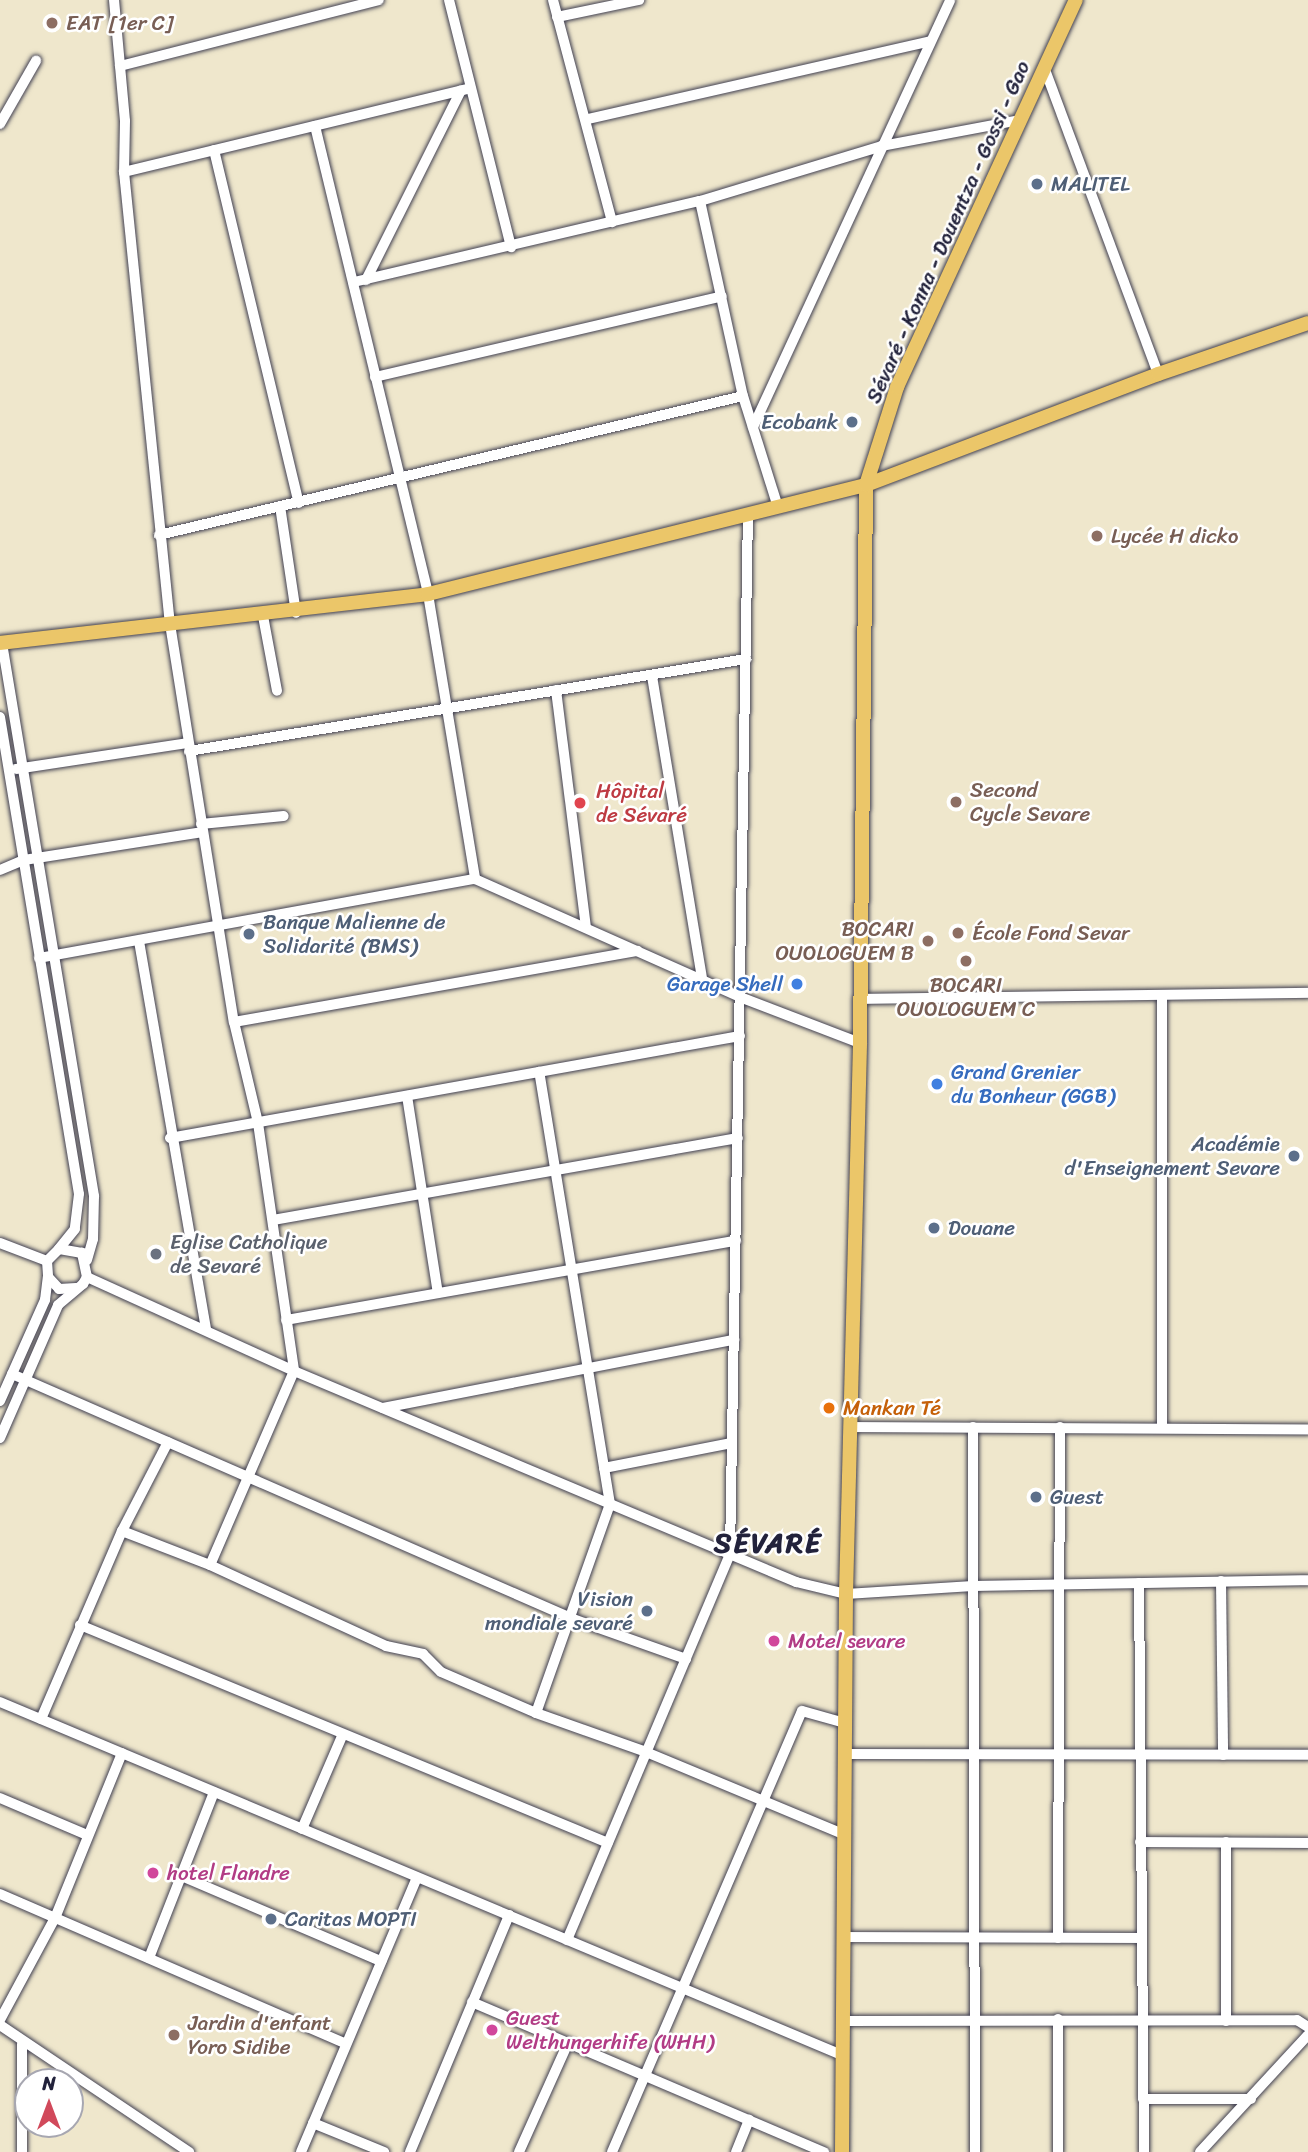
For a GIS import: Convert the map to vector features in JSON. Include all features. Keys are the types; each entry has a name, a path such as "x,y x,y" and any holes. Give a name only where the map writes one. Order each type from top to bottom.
{"main road":[{"name":"Sévaré - Konna - Douentza - Gossi - Gao","path":"842,2152 846,1594 860,1043 866,485 897,387 1076,0"},
{"path":"1,643 263,616 428,594 866,485 1158,374 1308,323"}],"street":[{"path":"114,0 120,66 124,172 170,624 234,1022 258,1123 294,1371 210,1565"},
{"path":"120,66 379,0"},
{"path":"449,0 465,89 511,247"},
{"path":"553,0 588,119 612,222"},
{"path":"557,17 639,0"},
{"path":"753,427 950,0"},
{"path":"588,119 930,41"},
{"path":"0,124 36,61"},
{"path":"1044,67 1158,374"},
{"path":"124,172 465,89"},
{"path":"360,281 465,89"},
{"path":"360,281 700,201 882,146 1020,120"},
{"path":"316,126 360,281 376,377 428,594 475,879"},
{"path":"214,150 299,503"},
{"path":"700,201 743,396 778,507"},
{"path":"376,377 722,296"},
{"path":"159,535 743,396"},
{"path":"280,506 296,612"},
{"path":"567,1940 730,1554 748,514"},
{"path":"263,616 277,691"},
{"path":"0,1401 45,1300 47,1261 75,1229 79,1194 24,860 1,643"},
{"path":"15,769 188,747 652,676 746,659"},
{"path":"652,676 702,977"},
{"path":"556,690 586,927"},
{"path":"0,718 36,859 94,1196 93,1239 87,1260 87,1277 58,1305 0,1438"},
{"path":"0,870 24,860 284,816"},
{"path":"39,958 220,928 475,879 702,977 740,997 860,1043"},
{"path":"139,942 170,1138 206,1329"},
{"path":"234,1022 638,951"},
{"path":"859,999 1308,993"},
{"path":"1162,996 1162,1428"},
{"path":"170,1138 740,1036"},
{"path":"536,1713 573,1619 610,1504 539,1072"},
{"path":"407,1096 438,1293"},
{"path":"273,1220 738,1138"},
{"path":"286,1320 736,1241"},
{"path":"0,1243 47,1261"},
{"path":"59,1249 75,1249 87,1260"},
{"path":"48,1277 60,1289 76,1289"},
{"path":"87,1277 294,1371 796,1582 846,1594 973,1586 1308,1580"},
{"path":"382,1408 734,1340"},
{"path":"12,1374 573,1619 686,1659"},
{"path":"850,1427 1308,1429"},
{"path":"974,1427 975,2152"},
{"path":"1058,1938 1060,1427"},
{"path":"41,1719 122,1531 168,1442"},
{"path":"604,1468 732,1443"},
{"path":"122,1531 210,1565 386,1646 423,1654 441,1672 536,1713 646,1752 843,1834"},
{"path":"1221,1581 1223,1755"},
{"path":"1139,1583 1140,2022 1144,2152"},
{"path":"80,1625 608,1843"},
{"path":"0,1702 842,2055"},
{"path":"612,2152 802,1711 845,1723"},
{"path":"302,1829 343,1734"},
{"path":"122,1753 55,1918 0,2022 22,2044 187,2151"},
{"path":"845,1754 1308,1755"},
{"path":"149,1958 179,1875 214,1791"},
{"path":"0,1798 87,1835"},
{"path":"1140,1842 1308,1843"},
{"path":"1226,1842 1226,2021"},
{"path":"179,1875 381,1961"},
{"path":"301,2152 417,1877"},
{"path":"0,1894 346,2044"},
{"path":"410,2152 509,1915"},
{"path":"842,1937 1140,1938"},
{"path":"472,2002 824,2152"},
{"path":"1058,2019 1058,2152"},
{"path":"842,2021 1297,2020 1308,2027"},
{"path":"1200,2152 1308,2035"},
{"path":"520,2152 568,2043"},
{"path":"22,2044 22,2152"},
{"path":"1143,2099 1251,2099"},
{"path":"736,2152 749,2120"},
{"path":"313,2123 384,2152"},
{"path":"173,2152 187,2151"}],"place":[{"name":"EAT [1er C]","path":"52,23"},
{"name":"MALITEL","path":"1037,184"},
{"name":"Ecobank","path":"852,422"},
{"name":"Lycée H dicko","path":"1097,536"},
{"name":"Second Cycle Sevare","path":"956,802"},
{"name":"Hôpital de Sévaré","path":"580,803"},
{"name":"École Fond Sevar","path":"958,933"},
{"name":"Banque Malienne de Solidarité (BMS)","path":"249,934"},
{"name":"BOCARI OUOLOGUEM B","path":"928,941"},
{"name":"BOCARI OUOLOGUEM C","path":"966,961"},
{"name":"Garage Shell","path":"797,984"},
{"name":"Grand Grenier du Bonheur (GGB)","path":"937,1084"},
{"name":"Académie d'Enseignement Sevare","path":"1294,1156"},
{"name":"Douane","path":"934,1228"},
{"name":"Eglise Catholique de Sevaré","path":"156,1254"},
{"name":"Mankan Té","path":"829,1408"},
{"name":"Guest","path":"1036,1497"},
{"name":"Vision mondiale sevaré","path":"647,1611"},
{"name":"Motel sevare","path":"774,1641"},
{"name":"hotel Flandre","path":"153,1873"},
{"name":"Caritas MOPTI","path":"271,1919"},
{"name":"Guest Welthungerhife (WHH)","path":"492,2030"},
{"name":"Jardin d'enfant Yoro Sidibe","path":"174,2035"}],"district":[{"name":"SÉVARÉ","path":"768,1543"}]}
